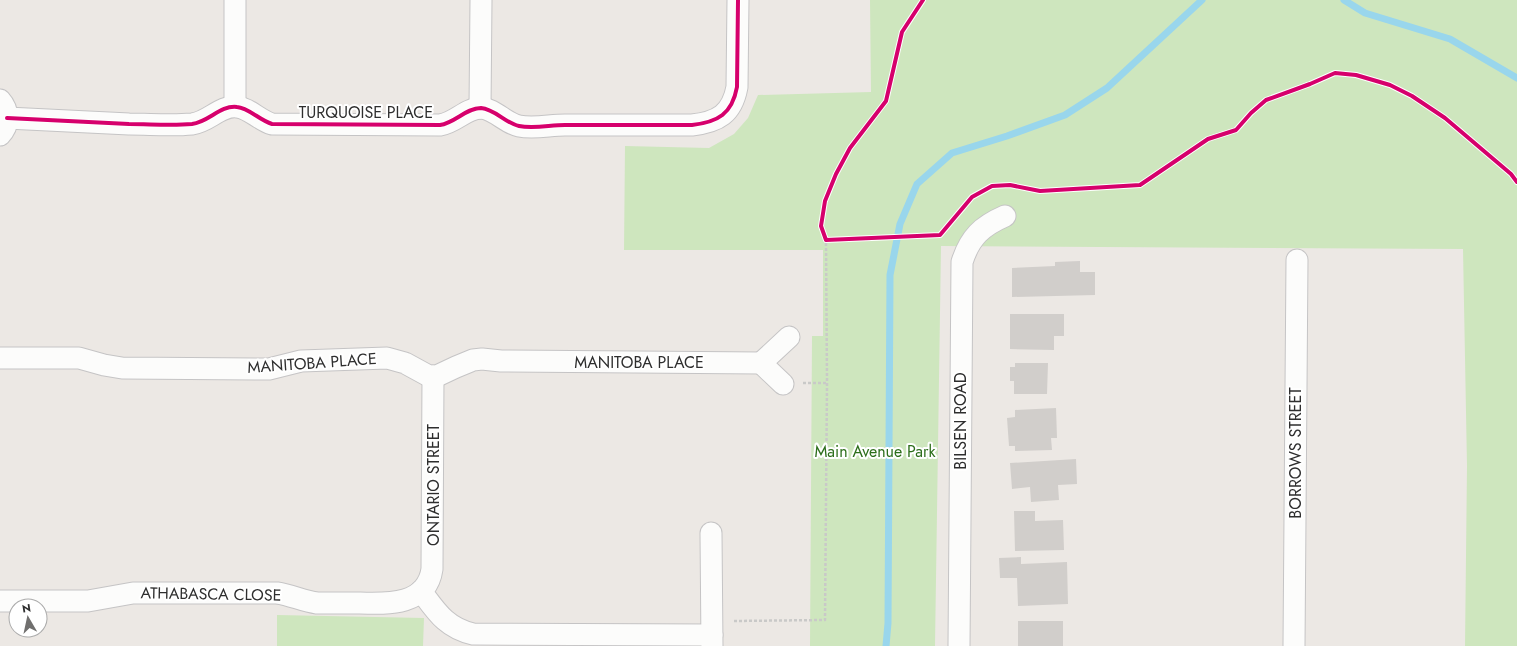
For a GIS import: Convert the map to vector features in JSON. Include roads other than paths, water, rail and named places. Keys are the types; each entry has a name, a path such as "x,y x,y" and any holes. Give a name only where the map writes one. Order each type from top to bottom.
{"street":[{"path":"2,118 168,125 194,124 221,110 235,106 235,0"},
{"path":"481,0 480,108 492,111 511,123 528,127 561,125 692,125 706,124 718,119 726,113 735,97 737,87 738,0"},
{"name":"TURQUOISE PLACE","path":"235,106 242,108 258,118 272,124 433,125 451,122 465,113 480,108"},
{"name":"BILSEN ROAD","path":"959,646 962,262 966,251 981,229 991,222 1005,216"},
{"name":"BORROWS STREET","path":"1294,646 1296,260"},
{"path":"783,384 761,362 789,337"},
{"name":"MANITOBA PLACE","path":"0,358 79,358 122,368 269,369 300,361 387,358 405,363 420,372 433,376 447,372 462,364 482,359 509,361 761,362"},
{"name":"ONTARIO STREET","path":"421,591 427,585 431,577 432,568 433,376"},
{"path":"421,591 434,609 451,626 461,632 473,634 712,641 711,533"},
{"name":"ATHABASCA CLOSE","path":"0,600 88,601 133,593 277,593 287,594 306,601 317,603 388,604 405,600 421,591"}],"waterway":[{"path":"886,646 888,623 890,275 900,224 917,184 952,153 1007,136 1065,115 1107,88 1202,0"},
{"path":"1344,0 1365,13 1450,39 1517,78"}],"park label":[{"name":"Main Avenue Park","path":"875,451"}]}
